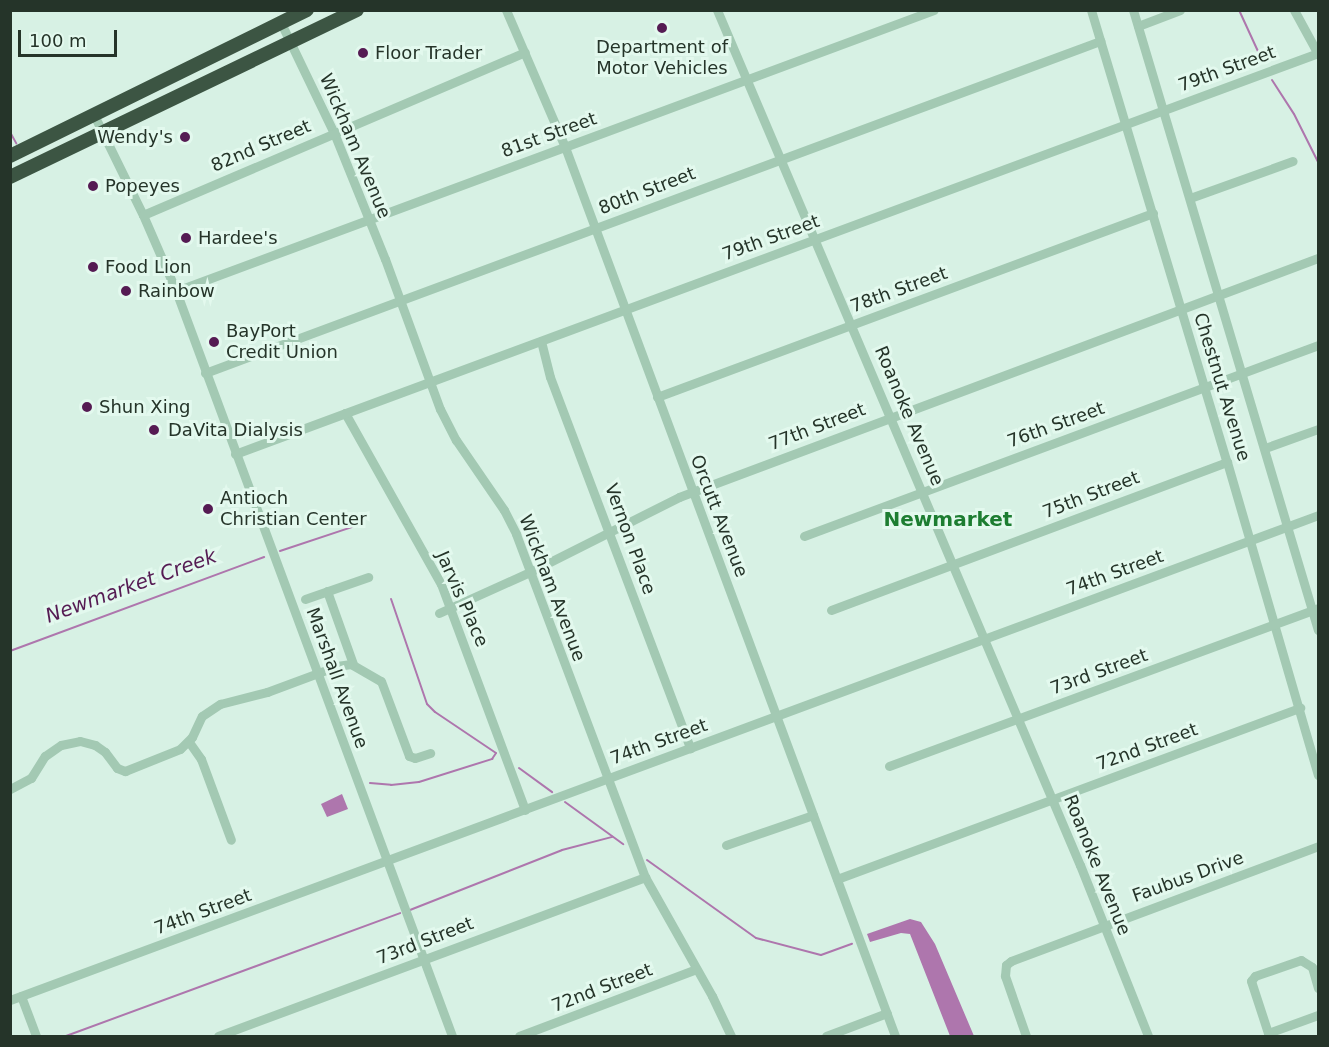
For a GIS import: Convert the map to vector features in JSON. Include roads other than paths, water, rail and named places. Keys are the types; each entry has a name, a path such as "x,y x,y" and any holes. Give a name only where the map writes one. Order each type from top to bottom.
{"highway":[{"path":"10,156 307,10"},
{"path":"10,177 357,10"}],"street":[{"name":"Orcutt Avenue","path":"506,10 565,147 895,1036"},
{"name":"Roanoke Avenue","path":"717,10 985,639 1148,1036"},
{"name":"81st Street","path":"176,291 934,10"},
{"name":"Chestnut Avenue","path":"1091,10 1251,540 1318,775"},
{"name":"Chestnut Avenue","path":"1133,10 1288,526 1316,609 1318,630"},
{"path":"1138,26 1180,10"},
{"path":"1294,10 1318,54"},
{"name":"Wickham Avenue","path":"281,23 334,133 370,219 429,382 456,440 504,510 530,572 645,877 731,1036"},
{"name":"80th Street","path":"205,373 1100,41"},
{"name":"82nd Street","path":"143,215 525,52"},
{"name":"79th Street","path":"235,454 1318,54"},
{"name":"Marshall Avenue","path":"94,115 143,215 176,291 452,1036"},
{"path":"1190,198 1293,161"},
{"name":"78th Street","path":"657,397 1153,213"},
{"name":"77th Street","path":"439,613 530,572 692,492 1318,258"},
{"name":"Vernon Place","path":"541,341 550,376 690,748"},
{"name":"76th Street","path":"804,536 1318,345"},
{"name":"Jarvis Place","path":"345,413 441,584 525,810"},
{"path":"1265,448 1318,429"},
{"name":"75th Street","path":"831,610 1227,462"},
{"name":"74th Street","path":"10,1000 1318,515"},
{"path":"305,599 368,577"},
{"path":"327,591 353,664 381,681 410,756 415,758 430,753"},
{"name":"73rd Street","path":"889,766 1316,609"},
{"path":"10,789 31,778 49,752 67,742 80,741 95,745 105,752 122,771 180,749 189,742 199,720 212,708 317,673 353,664"},
{"name":"72nd Street","path":"837,879 1300,708"},
{"path":"189,742 201,759 231,840"},
{"path":"726,845 813,815"},
{"name":"Faubus Drive","path":"1026,1036 1006,982 1006,965 1011,961 1318,846"},
{"name":"73rd Street","path":"218,1036 645,877"},
{"path":"1318,988 1312,967 1301,960 1252,978 1251,984 1264,1035 1318,1015"},
{"name":"72nd Street","path":"519,1036 696,969"},
{"path":"21,996 36,1036"},
{"path":"826,1036 887,1013"}],"waterway":[{"path":"1239,10 1262,60"},
{"path":"1272,80 1294,114 1318,162"},
{"path":"10,132 16,143"},
{"name":"Newmarket Creek","path":"280,551 358,525"},
{"name":"Newmarket Creek","path":"10,651 264,557"},
{"name":"Newmarket Creek","path":"370,783 391,785 419,782 492,759 496,753 435,712 427,704 391,599"},
{"name":"Newmarket Creek","path":"519,768 552,792"},
{"name":"Newmarket Creek","path":"565,802 623,844"},
{"path":"410,910 562,850 612,837"},
{"name":"Newmarket Creek","path":"647,860 756,938 821,955 852,944"},
{"path":"66,1036 400,913"}],"place":[{"name":"Department of Motor Vehicles","path":"662,28"},
{"name":"Floor Trader","path":"363,53"},
{"name":"Wendy's","path":"185,137"},
{"name":"Popeyes","path":"93,186"},
{"name":"Hardee's","path":"186,238"},
{"name":"Food Lion","path":"93,267"},
{"name":"Rainbow","path":"126,291"},
{"name":"BayPort Credit Union","path":"214,342"},
{"name":"Shun Xing","path":"87,407"},
{"name":"DaVita Dialysis","path":"154,430"},
{"name":"Antioch Christian Center","path":"208,509"}],"district":[{"name":"Newmarket","path":"948,519"}]}
